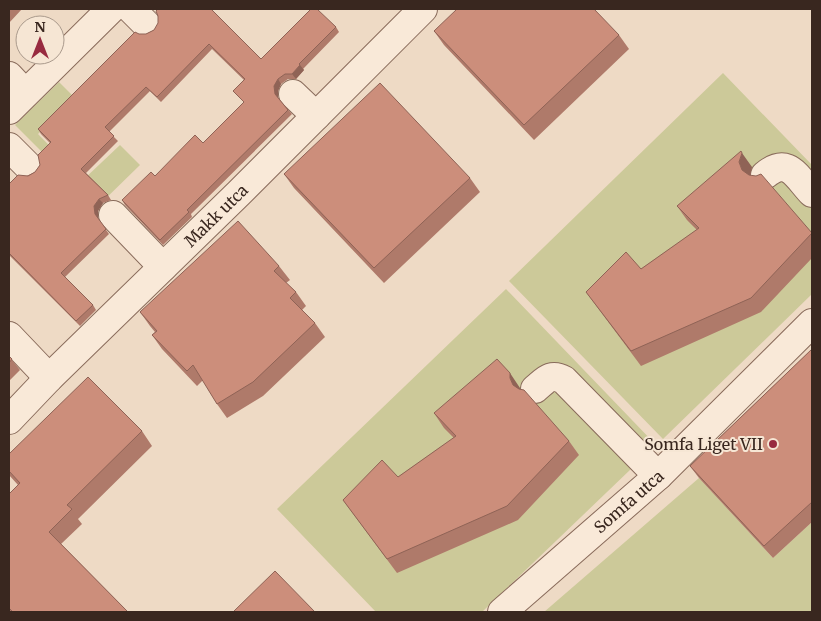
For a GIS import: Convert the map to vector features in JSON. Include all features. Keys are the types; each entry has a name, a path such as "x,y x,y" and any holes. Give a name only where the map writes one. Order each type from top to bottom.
{"street":[{"name":"Makk utca","path":"9,420 49,378 163,267 233,187 316,116 423,9"},
{"path":"13,98 103,11"},
{"path":"293,94 316,116"},
{"path":"9,146 28,166"},
{"path":"765,175 772,169 780,166 787,167 812,194"},
{"path":"113,215 163,267"},
{"name":"Somfa utca","path":"502,612 658,476 812,323"},
{"path":"9,336 49,378"},
{"path":"535,389 552,376 557,376 564,380 658,476"}],"shaded area":[{"path":"723,73 812,165 812,294 663,439 509,281"},
{"path":"59,82 75,98 38,134 83,180 120,145 140,165 97,207 15,125"},
{"path":"506,289 656,445 482,612 376,612 277,509"},
{"path":"699,478 773,558 812,522 812,612 544,612"}],"building":[{"path":"158,9 211,9 261,59 311,9 317,9 336,27 299,64 292,74 285,74 278,79 274,86 275,94 288,110 187,210 189,212 160,240 122,200 151,172 155,176 195,135 203,143 244,102 233,91 245,79 209,44 157,97 146,87 105,127 114,136 81,169 108,195 99,199 94,206 95,214 106,229 61,273 93,305 76,321 9,253 9,184 18,175 28,176 35,172 40,165 38,155 51,142 38,129 135,32 146,34 154,30 158,23 156,11"},
{"path":"457,9 594,9 619,35 524,125 434,31"},
{"path":"380,83 470,178 374,268 284,174"},
{"path":"741,151 739,162 742,170 749,175 756,176 761,174 812,233 751,298 631,351 586,292 626,252 641,269 699,228 677,206"},
{"path":"238,221 279,266 274,271 296,292 290,298 315,323 253,382 217,404 193,365 187,371 152,335 157,331 140,312"},
{"name":"Somfa Liget VII","path":"812,349 812,502 764,546 690,466"},
{"path":"497,359 510,373 513,385 524,390 569,441 507,506 387,559 343,500 382,460 398,477 456,436 434,413"},
{"path":"88,377 142,431 67,505 72,509 49,532 128,612 13,612 9,608 9,494 20,483 9,471 9,454"},
{"path":"275,571 315,612 233,612"}],"place":[{"name":"Somfa Liget VII","path":"773,444"}]}
